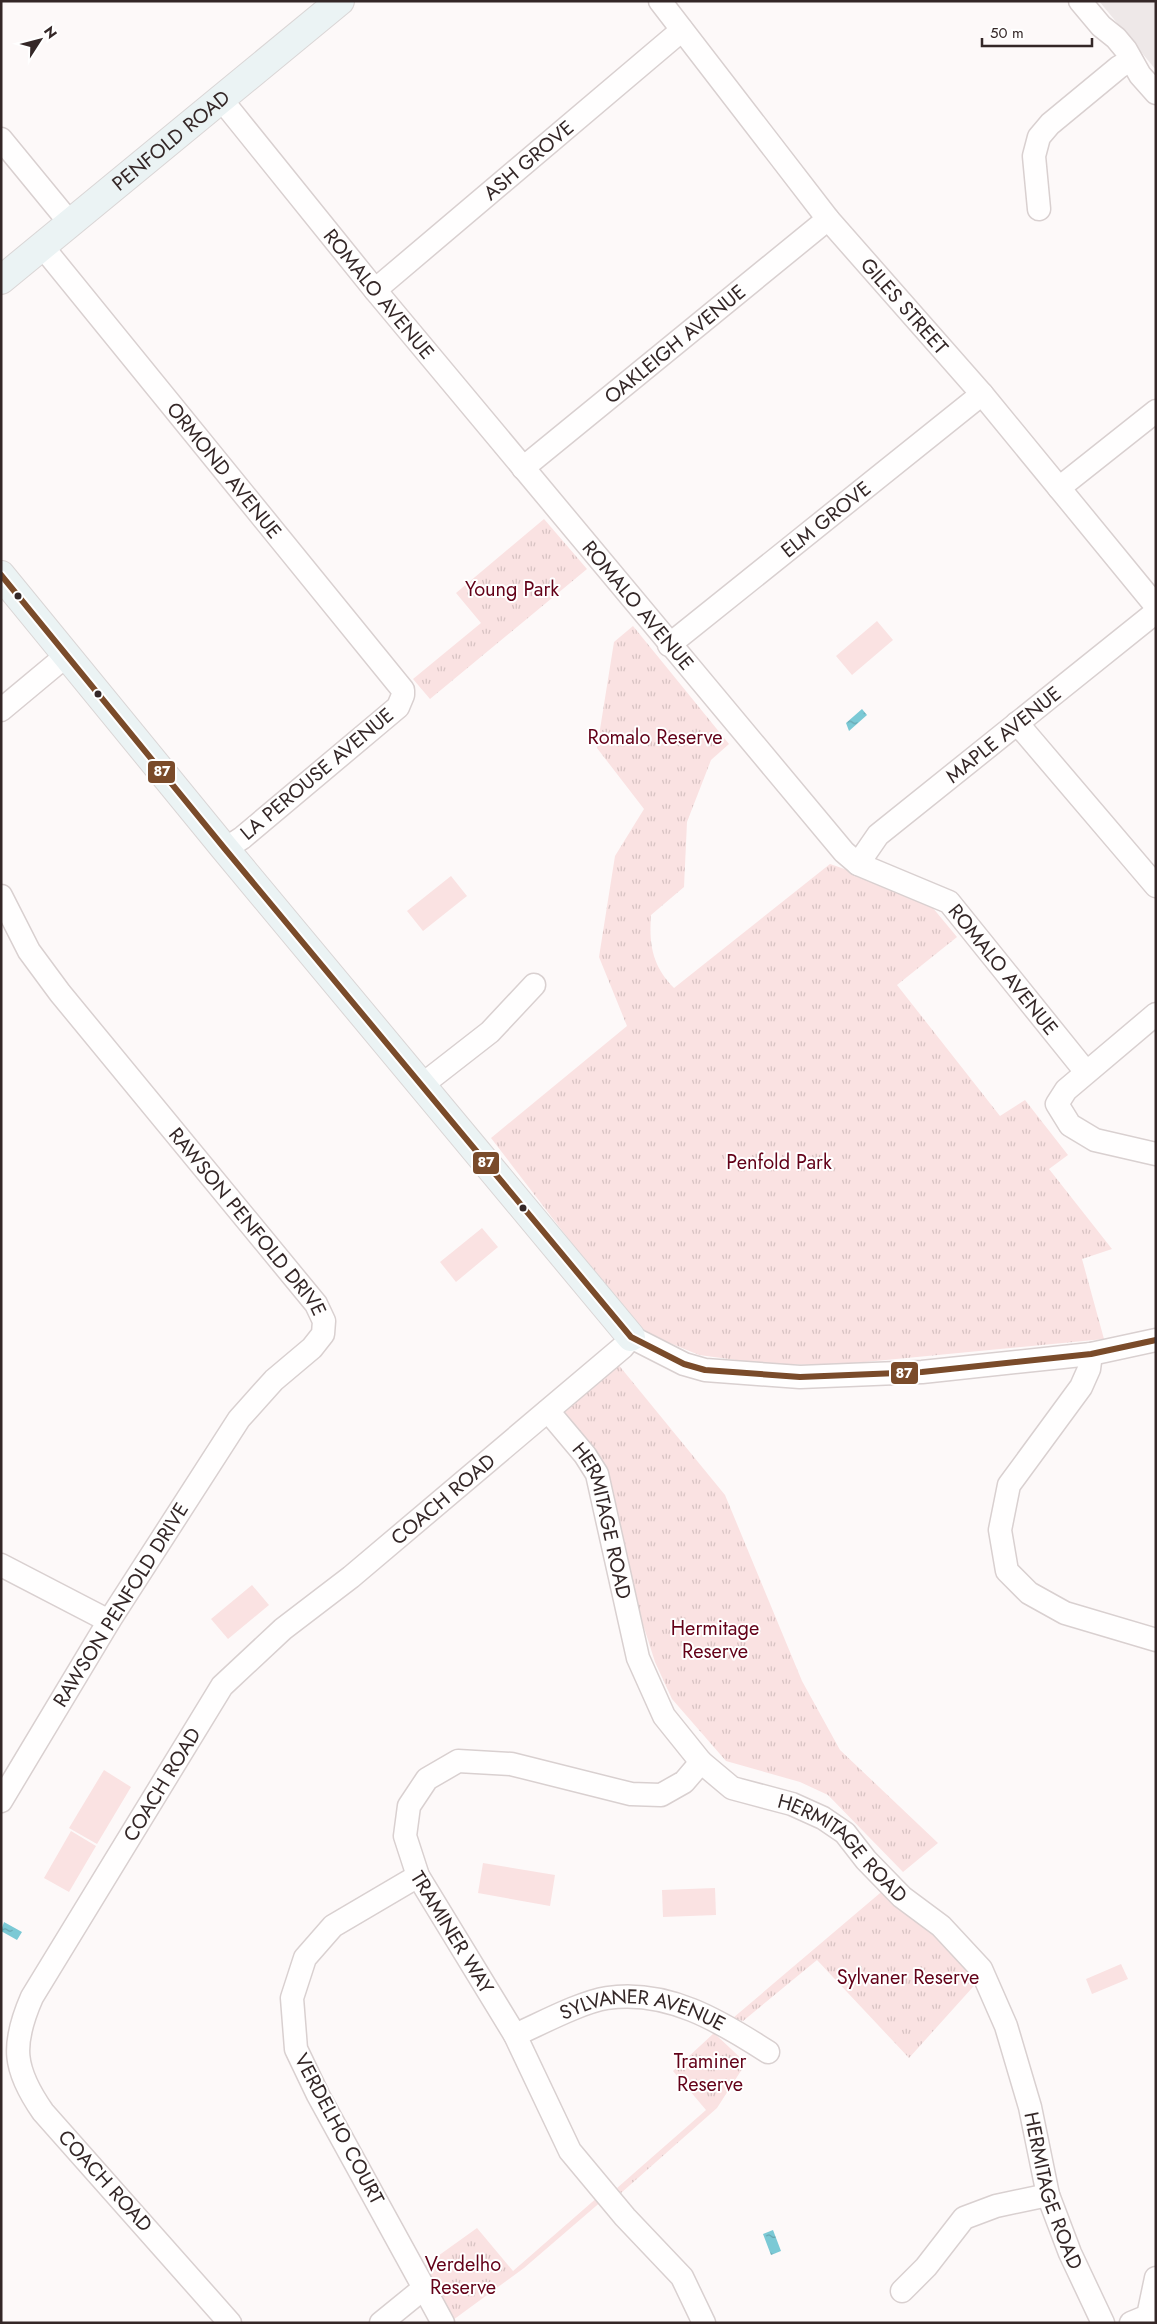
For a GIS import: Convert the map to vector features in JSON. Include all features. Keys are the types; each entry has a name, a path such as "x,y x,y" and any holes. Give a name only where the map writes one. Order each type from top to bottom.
{"main road":[{"name":"PENFOLD ROAD","path":"1,280 340,1"},
{"path":"1,575 225,849 631,1337"}],"street":[{"path":"1080,1 1101,26 1116,38 1126,50 1131,60 1156,93"},
{"name":"GILES STREET","path":"668,4 682,30 828,218 982,394 1156,606"},
{"name":"ASH GROVE","path":"374,290 682,30"},
{"path":"1039,209 1034,156 1039,137 1050,124 1119,67 1131,60"},
{"name":"ROMALO AVENUE","path":"222,99 374,290 844,852 858,864 949,902 1086,1072"},
{"path":"1,139 70,222"},
{"name":"OAKLEIGH AVENUE","path":"523,468 828,218"},
{"name":"ORMOND AVENUE","path":"42,246 400,684 403,696"},
{"name":"ELM GROVE","path":"670,645 982,394"},
{"path":"1059,488 1156,410"},
{"name":"MAPLE AVENUE","path":"858,864 878,835 1156,612"},
{"path":"1,710 67,655"},
{"name":"LA PEROUSE AVENUE","path":"225,849 242,838 398,707 403,696"},
{"path":"1017,723 1156,886"},
{"name":"RAWSON PENFOLD DRIVE","path":"1,896 29,950 60,993 316,1304 324,1321 325,1328 318,1341 274,1380 239,1419 108,1621 1,1801"},
{"path":"422,1084 490,1032 534,985"},
{"path":"1156,1014 1066,1090 1057,1104 1070,1125 1095,1140 1156,1154"},
{"path":"631,1337 684,1364 705,1370 800,1377 904,1373 1091,1354 1156,1340"},
{"name":"COACH ROAD","path":"230,2323 43,2112 31,2095 19,2066 18,2049 24,2017 44,1977 222,1686 283,1629 351,1577 623,1347 631,1337"},
{"path":"1091,1354 1089,1369 1081,1387 1010,1485 1000,1530 1007,1571 1029,1593 1065,1613 1156,1640"},
{"name":"HERMITAGE ROAD","path":"548,1411 585,1455 596,1474 638,1658 664,1716 701,1762 732,1788 792,1804 823,1818 845,1834 866,1860 902,1897 941,1926 981,1969 1006,2026 1027,2098 1048,2195 1070,2254 1107,2322"},
{"path":"1,1565 108,1621"},
{"name":"TRAMINER WAY","path":"701,1762 684,1782 661,1795 631,1794 511,1764 458,1761 427,1779 408,1806 405,1836 418,1876 515,2035 570,2150 625,2217 682,2276 704,2323"},
{"name":"VERDELHO COURT","path":"418,1876 332,1926 305,1958 292,1998 296,2048 318,2096 442,2323"},
{"name":"SYLVANER AVENUE","path":"515,2035 607,1998 645,1998 689,2008 712,2018 768,2052"},
{"path":"902,2291 926,2266 964,2218 996,2206 1048,2195"},
{"path":"1131,2323 1148,2316 1156,2278"},
{"path":"381,2323 424,2288"}],"shaded area":[{"path":"1099,1 1156,1 1156,70"}],"green space":[{"name":"Young Park","path":"544,519 587,569 430,699 413,679 481,623 456,593"},
{"path":"877,621 893,640 852,675 836,656"},
{"name":"Penfold Park","path":"633,626 729,744 711,760 687,822 684,887 651,915 652,945 661,971 674,988 830,864 923,896 957,937 897,985 1000,1116 1025,1100 1068,1155 1049,1169 1112,1249 1082,1259 1104,1339 834,1365 765,1364 699,1355 653,1336 630,1319 491,1138 627,1026 599,957 615,856 644,809 597,748 614,642"},
{"path":"451,876 467,896 423,931 407,911"},
{"path":"482,1228 498,1247 456,1282 440,1262"},
{"name":"Hermitage Reserve","path":"617,1363 725,1495 802,1681 840,1750 938,1843 903,1872 828,1795 800,1782 726,1761 672,1699 655,1662 619,1549 559,1414"},
{"path":"252,1585 269,1605 228,1639 211,1619"},
{"path":"104,1770 131,1787 97,1844 69,1828"},
{"path":"71,1831 96,1846 69,1892 44,1878"},
{"path":"483,1863 555,1875 550,1906 478,1893"},
{"path":"715,1888 716,1915 663,1917 662,1890"},
{"name":"Sylvaner Reserve","path":"886,1888 981,1978 909,2058 817,1960 743,2021 733,2018"},
{"path":"1121,1964 1128,1979 1092,1994 1086,1979"},
{"name":"Traminer Reserve","path":"714,2033 746,2063 717,2108 621,2193 617,2188 706,2110 673,2071"},
{"name":"Verdelho Reserve","path":"599,2196 603,2200 524,2268 453,2320 424,2266 477,2228 513,2271"}],"water":[{"path":"862,709 867,715 849,731 846,723"},
{"path":"4,1922 22,1932 17,1940 1,1931"},
{"path":"773,2230 781,2251 771,2255 763,2234"}],"transit line":[{"name":"87","path":"1,575 225,849 631,1337 684,1364 705,1370 800,1377 922,1372 1091,1354 1156,1340"}],"park label":[{"name":"Romalo Reserve","path":"655,737"}]}
